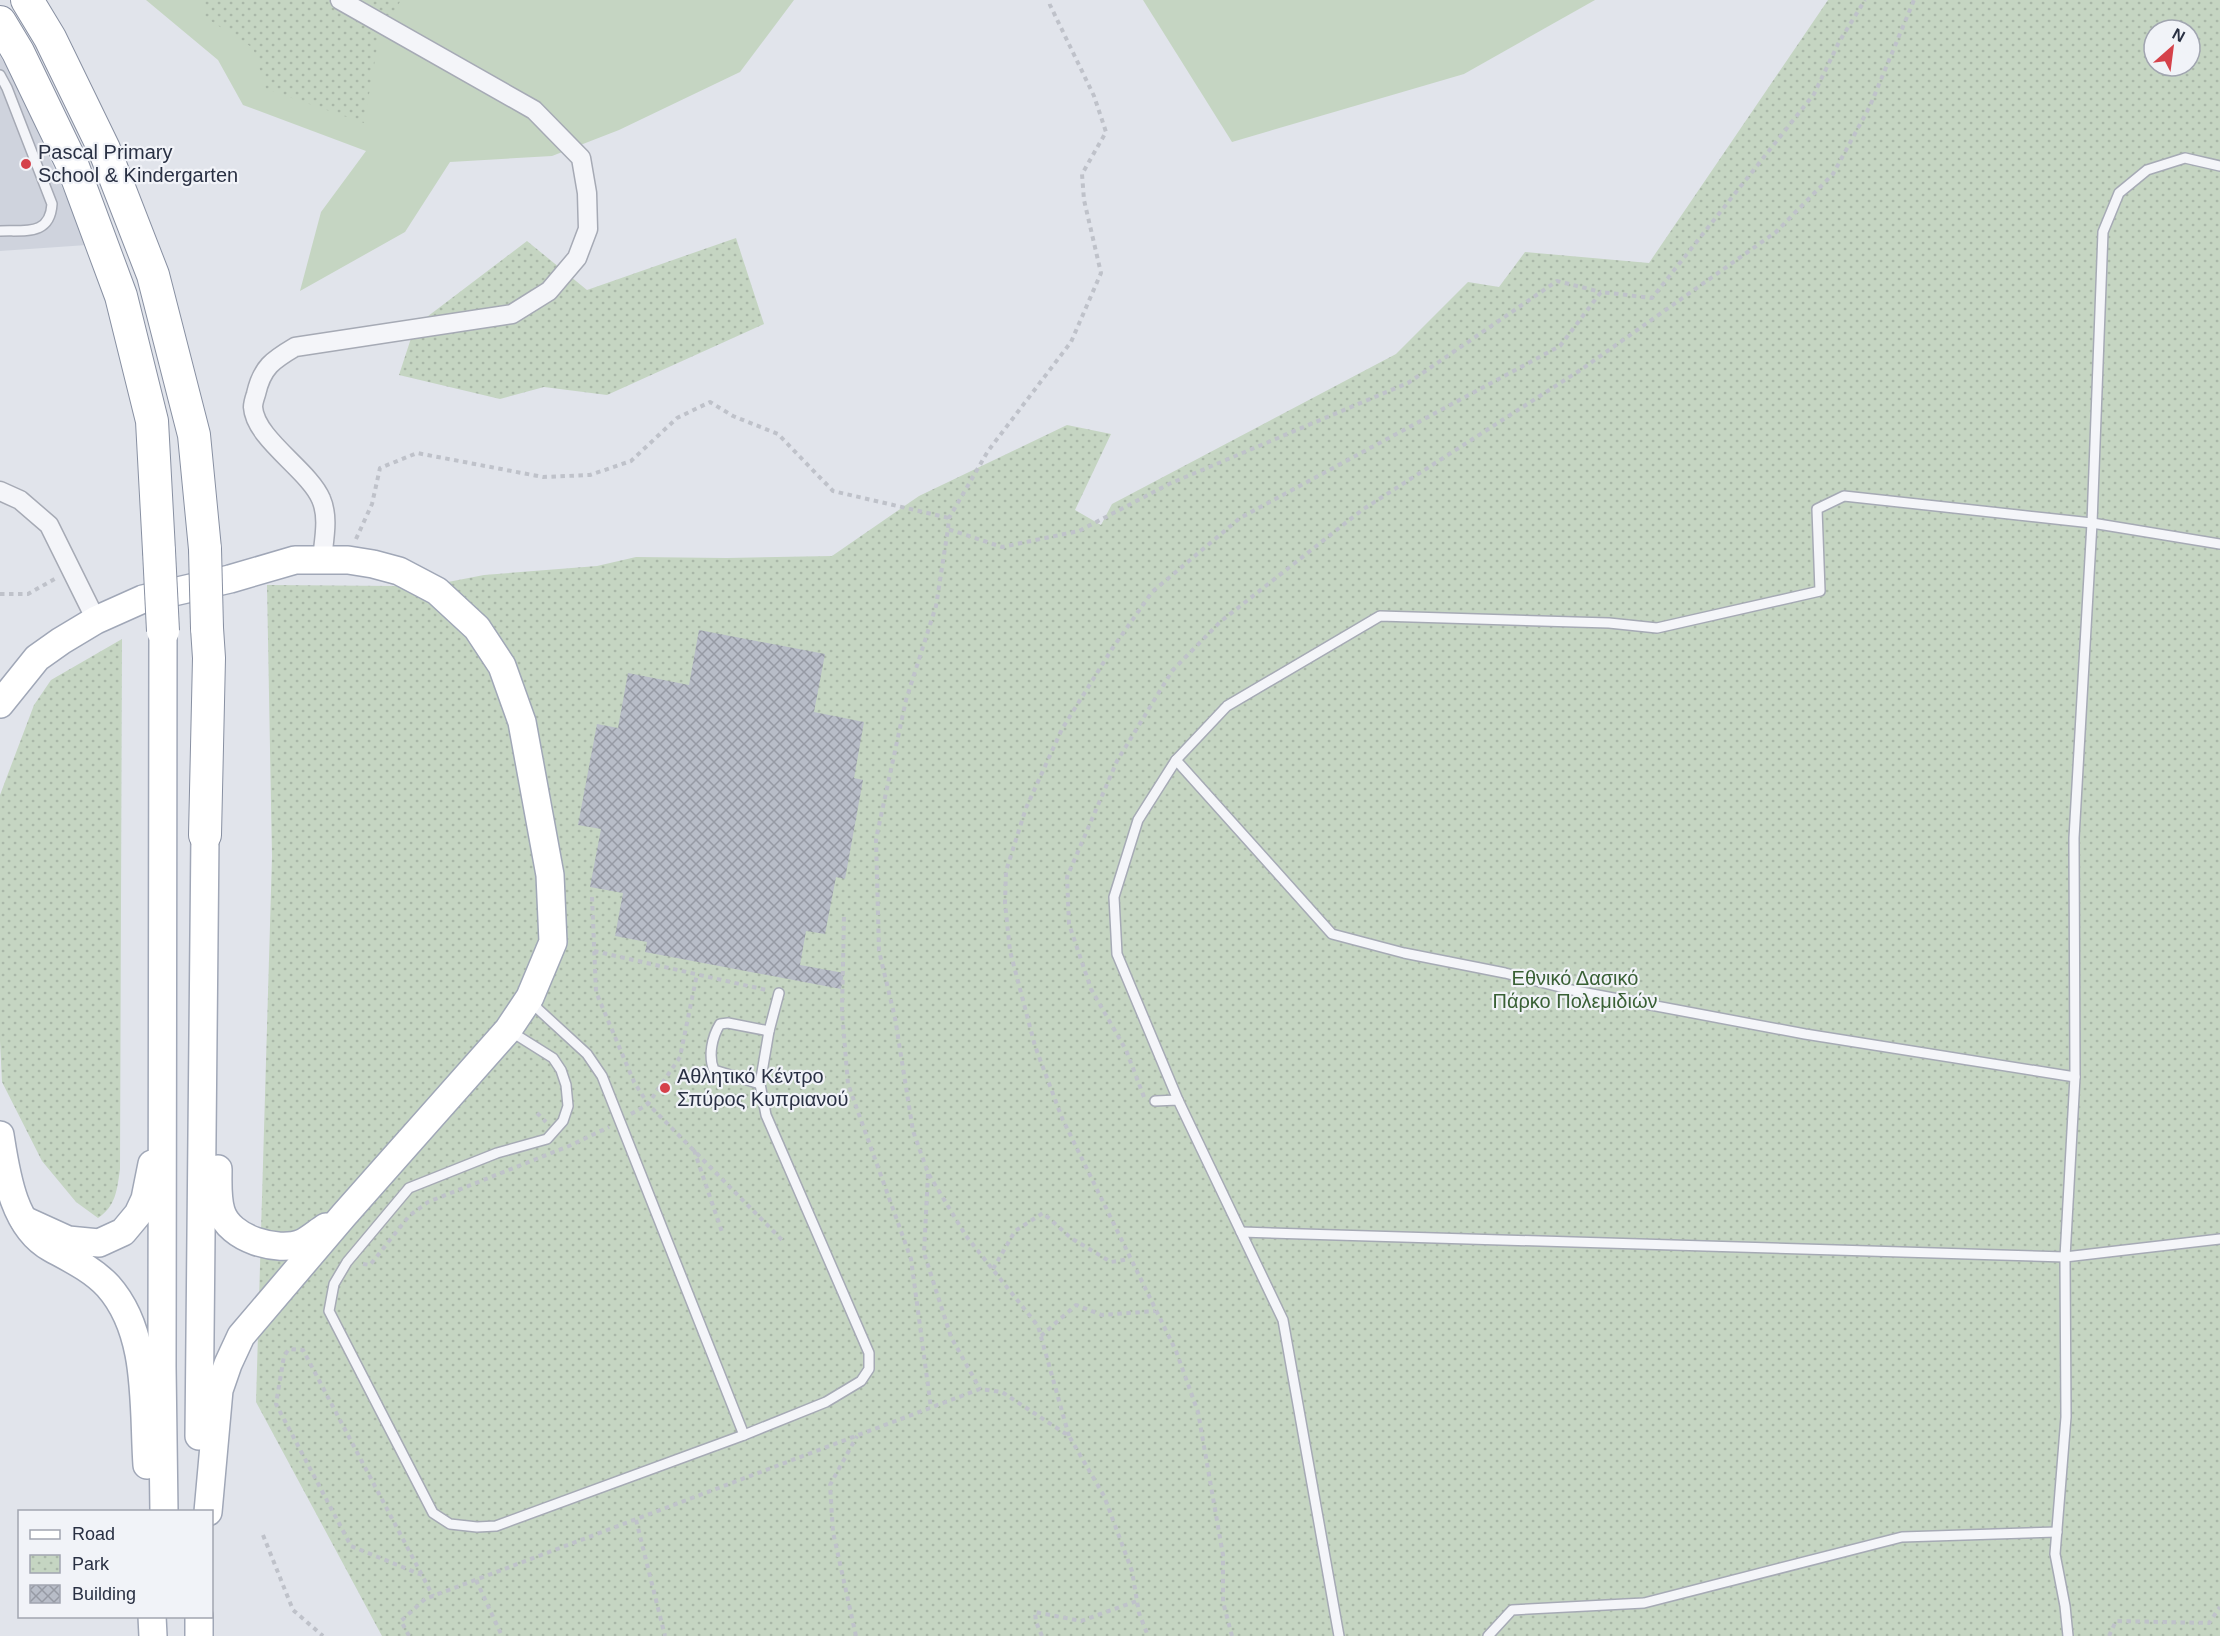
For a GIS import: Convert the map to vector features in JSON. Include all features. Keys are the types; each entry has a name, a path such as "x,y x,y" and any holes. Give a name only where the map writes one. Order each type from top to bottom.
{"highway":[{"path":"27,0 50,38 104,149 153,275 194,435 205,549 209,658 205,835"},
{"path":"0,22 18,52 72,164 121,296 152,421 163,631"}],"main road":[{"path":"0,704 37,658 96,620 143,599 230,579 295,560 335,559 399,571 437,591 477,628 502,666 522,722 550,875 553,942 530,997 508,1030 344,1215 241,1336 219,1390 208,1510"},
{"path":"163,631 164,1510"},
{"path":"205,835 221,957 218,1191 222,1214 241,1234 269,1246 302,1243 344,1215"},
{"path":"199,1510 205,835"},
{"path":"24,1220 68,1240 99,1243 123,1232 142,1206 151,1172 162,908"},
{"path":"0,1136 7,1183 24,1220 48,1247 90,1270 108,1286 127,1317 140,1360 149,1510"},
{"path":"152,1618 153,1636"},
{"path":"166,1618 166,1636"},
{"path":"199,1618 199,1636"}],"street":[{"path":"335,559 321,497 295,465 262,431 253,408 259,378 273,360 296,346 512,314 549,291 577,258 588,229 587,193 580,158 534,110 340,0"},
{"path":"0,491 20,500 50,525 96,620"}],"lane":[{"path":"0,75 8,88 52,204 51,217 45,226 0,231"},
{"path":"2068,1636 2055,1554 2066,1417 2065,1257 2075,1077 2074,838 2092,523 2103,232 2119,193 2147,170 2185,158 2220,166"},
{"path":"1339,1636 1283,1320 1178,1100 1117,954 1114,897 1138,820 1176,760 1227,706 1380,616 1609,623 1657,628 1820,591 1817,508 1844,496 2092,523 2220,544"},
{"path":"1176,760 1332,934 1404,953 1505,973 1576,992 1804,1034 2075,1077"},
{"path":"508,1030 552,1058 561,1070 566,1085 568,1106 563,1121 547,1138 496,1153 409,1188 347,1262 334,1284 329,1311 433,1513 450,1524 477,1527 496,1526 744,1435 826,1402 861,1381 868,1369 869,1353 766,1115 760,1084 769,1031 779,993"},
{"path":"530,997 538,1009 587,1054 602,1076 744,1435"},
{"path":"760,1084 714,1070 710,1060 720,1024 728,1023 769,1031"},
{"path":"1155,1101 1178,1100"},
{"path":"1241,1232 2065,1257 2220,1239"},
{"path":"1488,1636 1512,1610 1644,1603 1902,1537 2057,1532"}],"path":[{"path":"1049,0 1094,96 1106,132 1082,174 1084,200 1101,273 1071,342 988,451 949,518 936,606 906,700 876,839 879,951 895,1017 913,1131 928,1173 966,1236 1038,1326 1069,1436 1104,1496 1132,1571 1139,1613 1148,1636"},
{"path":"948,529 1002,547 1078,531 1169,484 1408,383 1557,281 1601,292 1652,298 1814,94 1839,42 1865,0"},
{"path":"1155,1101 1145,1100 1126,1050 1091,989 1069,924 1067,877 1117,761 1172,670 1220,622 1362,510 1582,369 1776,232 1833,174 1870,106 1914,0"},
{"path":"1232,1636 1224,1602 1223,1555 1198,1412 1176,1351 1062,1118 1035,1046 1010,951 1005,903 1006,871 1026,808 1062,729 1112,649 1152,592 1215,542 1240,518 1560,346 1601,292"},
{"path":"335,559 357,535 372,504 380,468 417,453 543,477 590,476 631,460 677,418 710,402 733,416 778,434 833,491 949,518"},
{"path":"0,594 28,594 50,583 70,569"},
{"path":"592,897 596,992 634,1082 648,1104 784,1242"},
{"path":"844,917 842,1012 848,1084 911,1258 931,1408"},
{"path":"594,951 779,993"},
{"path":"693,1149 722,1232"},
{"path":"928,1173 924,1253 951,1337 980,1389"},
{"path":"993,1269 1015,1231 1043,1213 1071,1238 1111,1262 1130,1259"},
{"path":"1041,1336 1076,1305 1102,1315 1155,1311"},
{"path":"422,1575 351,1546 276,1404 284,1356 289,1349 303,1350 422,1575 433,1596"},
{"path":"409,1636 401,1621 425,1599 980,1389 1002,1392 1069,1436"},
{"path":"856,1636 834,1532 830,1485 857,1436"},
{"path":"636,1520 665,1636"},
{"path":"263,1535 293,1610 323,1636"},
{"path":"476,1580 502,1636"},
{"path":"1042,1636 1036,1622 1035,1612 1081,1621 1137,1601"},
{"path":"2109,1636 2116,1621 2209,1623 2220,1607"}],"shaded area":[{"name":"Pascal Primary School & Kindergarten","path":"0,56 17,83 87,245 0,251"}],"green space":[{"path":"146,0 794,0 740,72 619,130 552,156 450,162 405,232 300,291 321,212 366,151 243,105 218,60"},
{"path":"203,0 401,0 379,37 364,123 266,89 253,48 203,16"},
{"path":"1143,0 1595,0 1464,74 1232,142"},
{"name":"Εθνικό Δασικό Πάρκο Πολεμιδιών","path":"1828,0 2220,0 2220,1636 382,1636 256,1402 272,857 267,585 397,586 448,582 484,575 597,566 636,557 832,556 919,496 1067,425 1111,434 1075,510 1101,525 1112,504 1396,354 1468,282 1499,287 1525,252 1649,263"},
{"path":"736,238 764,324 607,395 544,387 500,399 399,375 415,326 527,241 587,290"},
{"path":"122,639 120,1169 112,1203 98,1218 76,1202 42,1161 2,1082 0,795 34,705 51,680"}],"building":[{"path":"699,630 825,654 814,712 864,722 854,778 863,780 845,879 836,877 825,934 806,931 800,965 844,973 841,989 645,952 647,942 615,936 623,893 590,887 601,829 578,825 597,724 618,728 628,673 689,685"}],"place":[{"name":"Pascal Primary School & Kindergarten","path":"26,164"},
{"name":"Αθλητικό Κέντρο Σπύρος Κυπριανού","path":"665,1088"}]}
